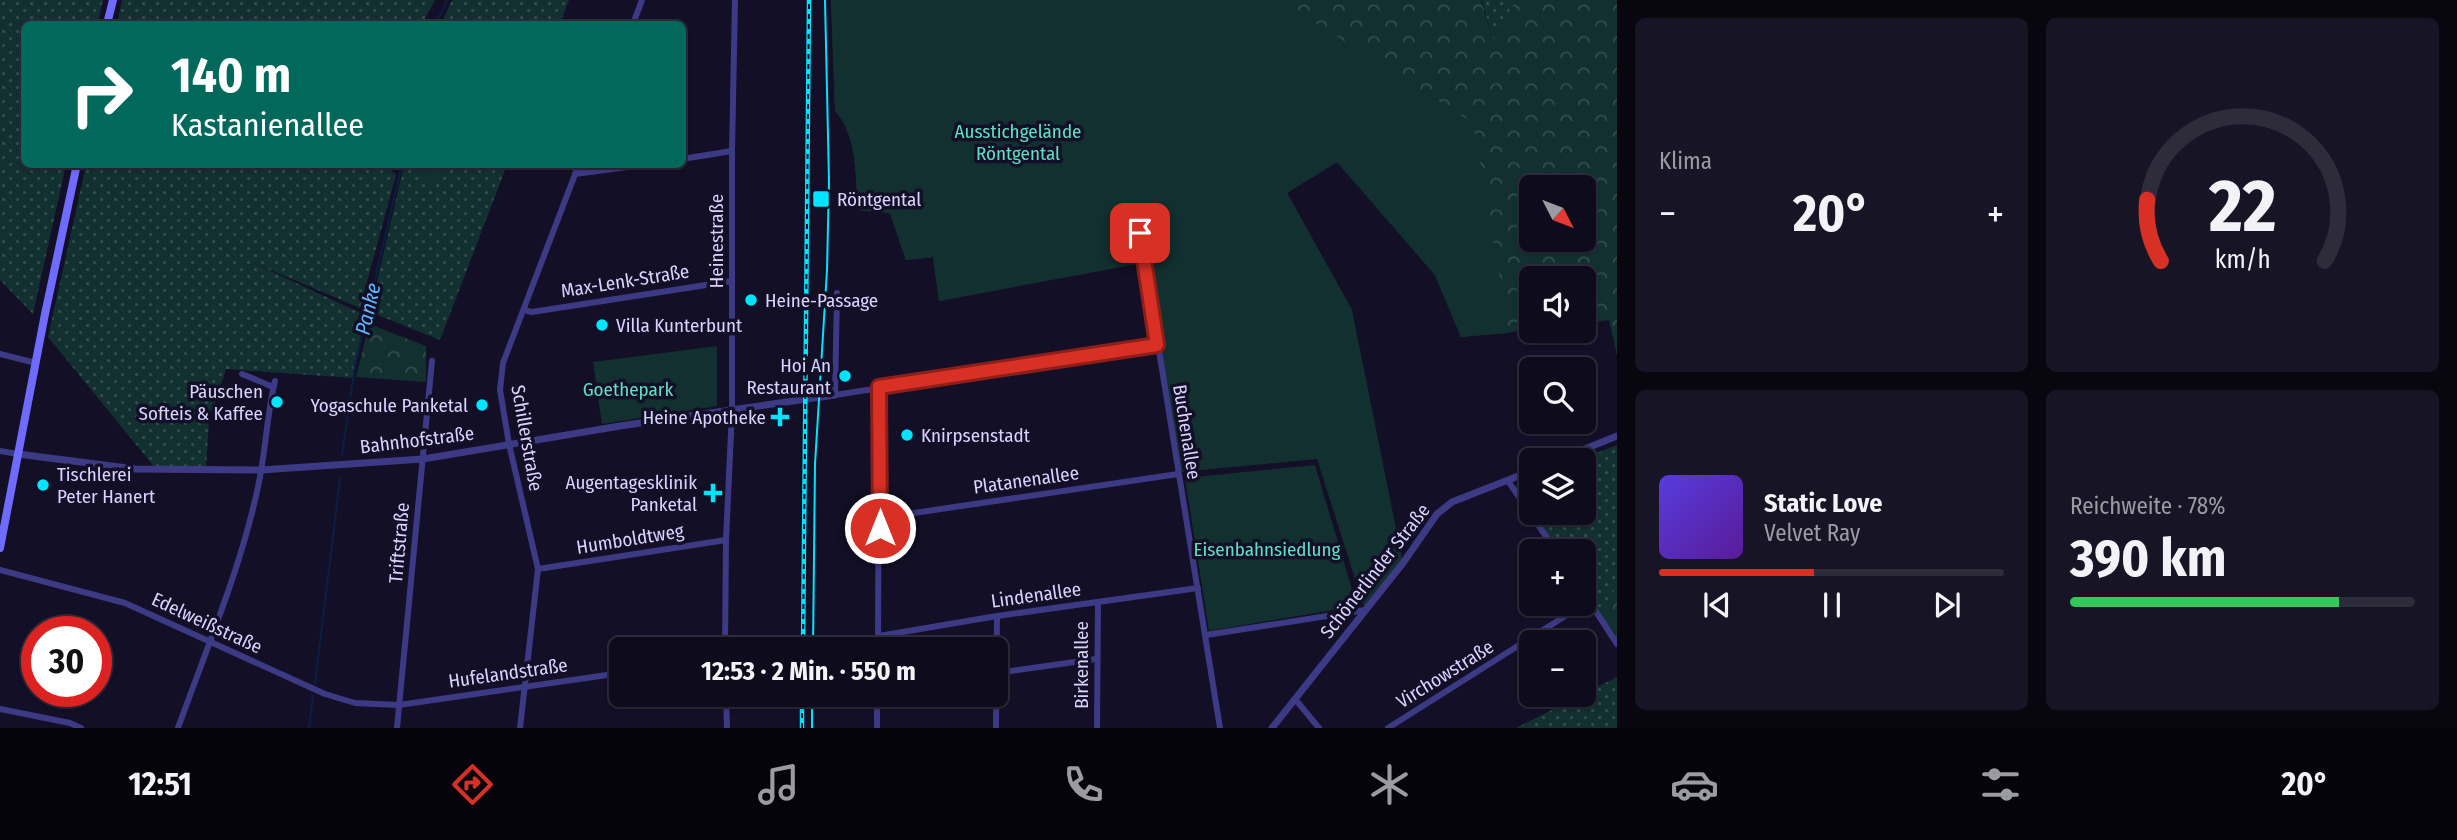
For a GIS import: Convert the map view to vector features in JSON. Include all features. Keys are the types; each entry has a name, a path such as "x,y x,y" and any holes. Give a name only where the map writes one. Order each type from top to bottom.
{"main road":[{"path":"108,21 113,0"},
{"path":"0,548 76,168"}],"street":[{"path":"634,21 642,0"},
{"name":"Heinestraße","path":"724,637 732,411 735,0"},
{"path":"686,158 732,151"},
{"name":"Schillerstraße","path":"520,728 538,569 509,444 500,376 577,168"},
{"path":"575,174 620,168"},
{"name":"Buchenallee","path":"1140,233 1220,728"},
{"name":"Max-Lenk-Straße","path":"524,310 532,312 732,281"},
{"path":"837,293 835,395 1157,345"},
{"path":"0,354 36,363"},
{"name":"Triftstraße","path":"397,728 432,361"},
{"path":"178,728 239,556 261,470 274,384 243,374"},
{"path":"878,636 879,387"},
{"name":"Bahnhofstraße","path":"0,451 135,469 261,470 423,458 835,395"},
{"path":"1588,448 1617,436"},
{"name":"Platanenallee","path":"880,518 1178,474"},
{"name":"Schönerlinder Straße","path":"1272,728 1403,563 1437,514 1452,502 1519,476"},
{"path":"1508,481 1548,539"},
{"name":"Humboldtweg","path":"538,569 726,540"},
{"name":"Edelweißstraße","path":"0,570 112,599 337,699 370,705 400,705"},
{"name":"Lindenallee","path":"878,636 997,616 1198,588"},
{"name":"Birkenallee","path":"1097,728 1098,603"},
{"path":"1206,635 1365,610"},
{"path":"1596,612 1617,644"},
{"path":"997,616 997,637"},
{"name":"Virchowstraße","path":"1388,728 1565,616"},
{"path":"1008,671 1096,659"},
{"name":"Hufelandstraße","path":"400,705 609,675"},
{"path":"1295,699 1319,728"},
{"path":"726,707 727,728"},
{"path":"877,707 877,728"},
{"path":"996,707 996,728"},
{"path":"0,709 70,723 81,728"}],"green space":[{"path":"0,0 103,0 99,21 21,21 21,168 65,168 33,314 0,280"},
{"path":"122,0 435,0 424,21 118,21"},
{"path":"452,0 569,0 561,21 442,21"},
{"name":"Ausstichgelände Röntgental","path":"831,0 1481,0 1493,40 1516,0 1617,0 1617,355 1609,320 1596,322 1596,266 1519,266 1519,331 1461,337 1435,275 1337,162 1287,193 1352,310 1317,459 1147,262 939,301 933,257 906,260 890,213 858,210 852,145 835,111"},
{"name":"Ausstichgelände Röntgental","path":"831,0 1279,0 1473,123 1509,333 1461,337 1435,275 1337,162 1287,193 1352,310 1403,563 1365,610 1317,459 1180,472 1147,262 939,301 933,257 906,260 890,213 858,210 852,145 848,132 835,111"},
{"path":"1482,0 1516,0 1493,41"},
{"path":"85,168 391,168 396,175 360,308 249,261 365,315 353,378 226,369 209,421 206,468 156,469 48,337"},
{"path":"403,168 506,168 440,340 370,312"},
{"path":"415,168 443,168 426,185"},
{"path":"369,324 426,346 426,382 356,377"},
{"name":"Goethepark","path":"717,346 717,406 602,424 593,362"},
{"path":"1617,445 1617,645 1596,613 1596,539 1547,539 1538,525 1596,525 1596,453"},
{"name":"Eisenbahnsiedlung","path":"1315,465 1357,606 1209,631 1185,478"},
{"path":"1519,485 1519,496 1513,487"},
{"path":"1617,585 1617,639 1600,615"},
{"path":"1617,677 1617,728 1516,728 1558,707 1596,707 1596,688"}],"waterway":[{"name":"Panke","path":"437,21 448,0"},
{"name":"Panke","path":"342,455 355,366 401,168"},
{"name":"Panke","path":"315,683 340,479"},
{"name":"Panke","path":"309,728 313,696"}],"tram line":[{"path":"813,637 815,464 827,270 829,181 825,0"},
{"path":"812,707 812,728"}],"railway":[{"path":"803,637 809,0"},
{"path":"802,707 802,728"}],"place":[{"name":"Röntgental","path":"821,199"},
{"name":"Heine-Passage","path":"751,300"},
{"name":"Villa Kunterbunt","path":"602,325"},
{"name":"Hoi An Restaurant","path":"845,376"},
{"name":"Päuschen Softeis & Kaffee","path":"277,402"},
{"name":"Yogaschule Panketal","path":"482,405"},
{"name":"Heine Apotheke","path":"780,417"},
{"name":"Knirpsenstadt","path":"907,435"},
{"name":"Tischlerei Peter Hanert","path":"43,485"},
{"name":"Augentagesklinik Panketal","path":"713,493"}],"route":[{"path":"880,528 879,387 1157,345 1140,233"}]}
